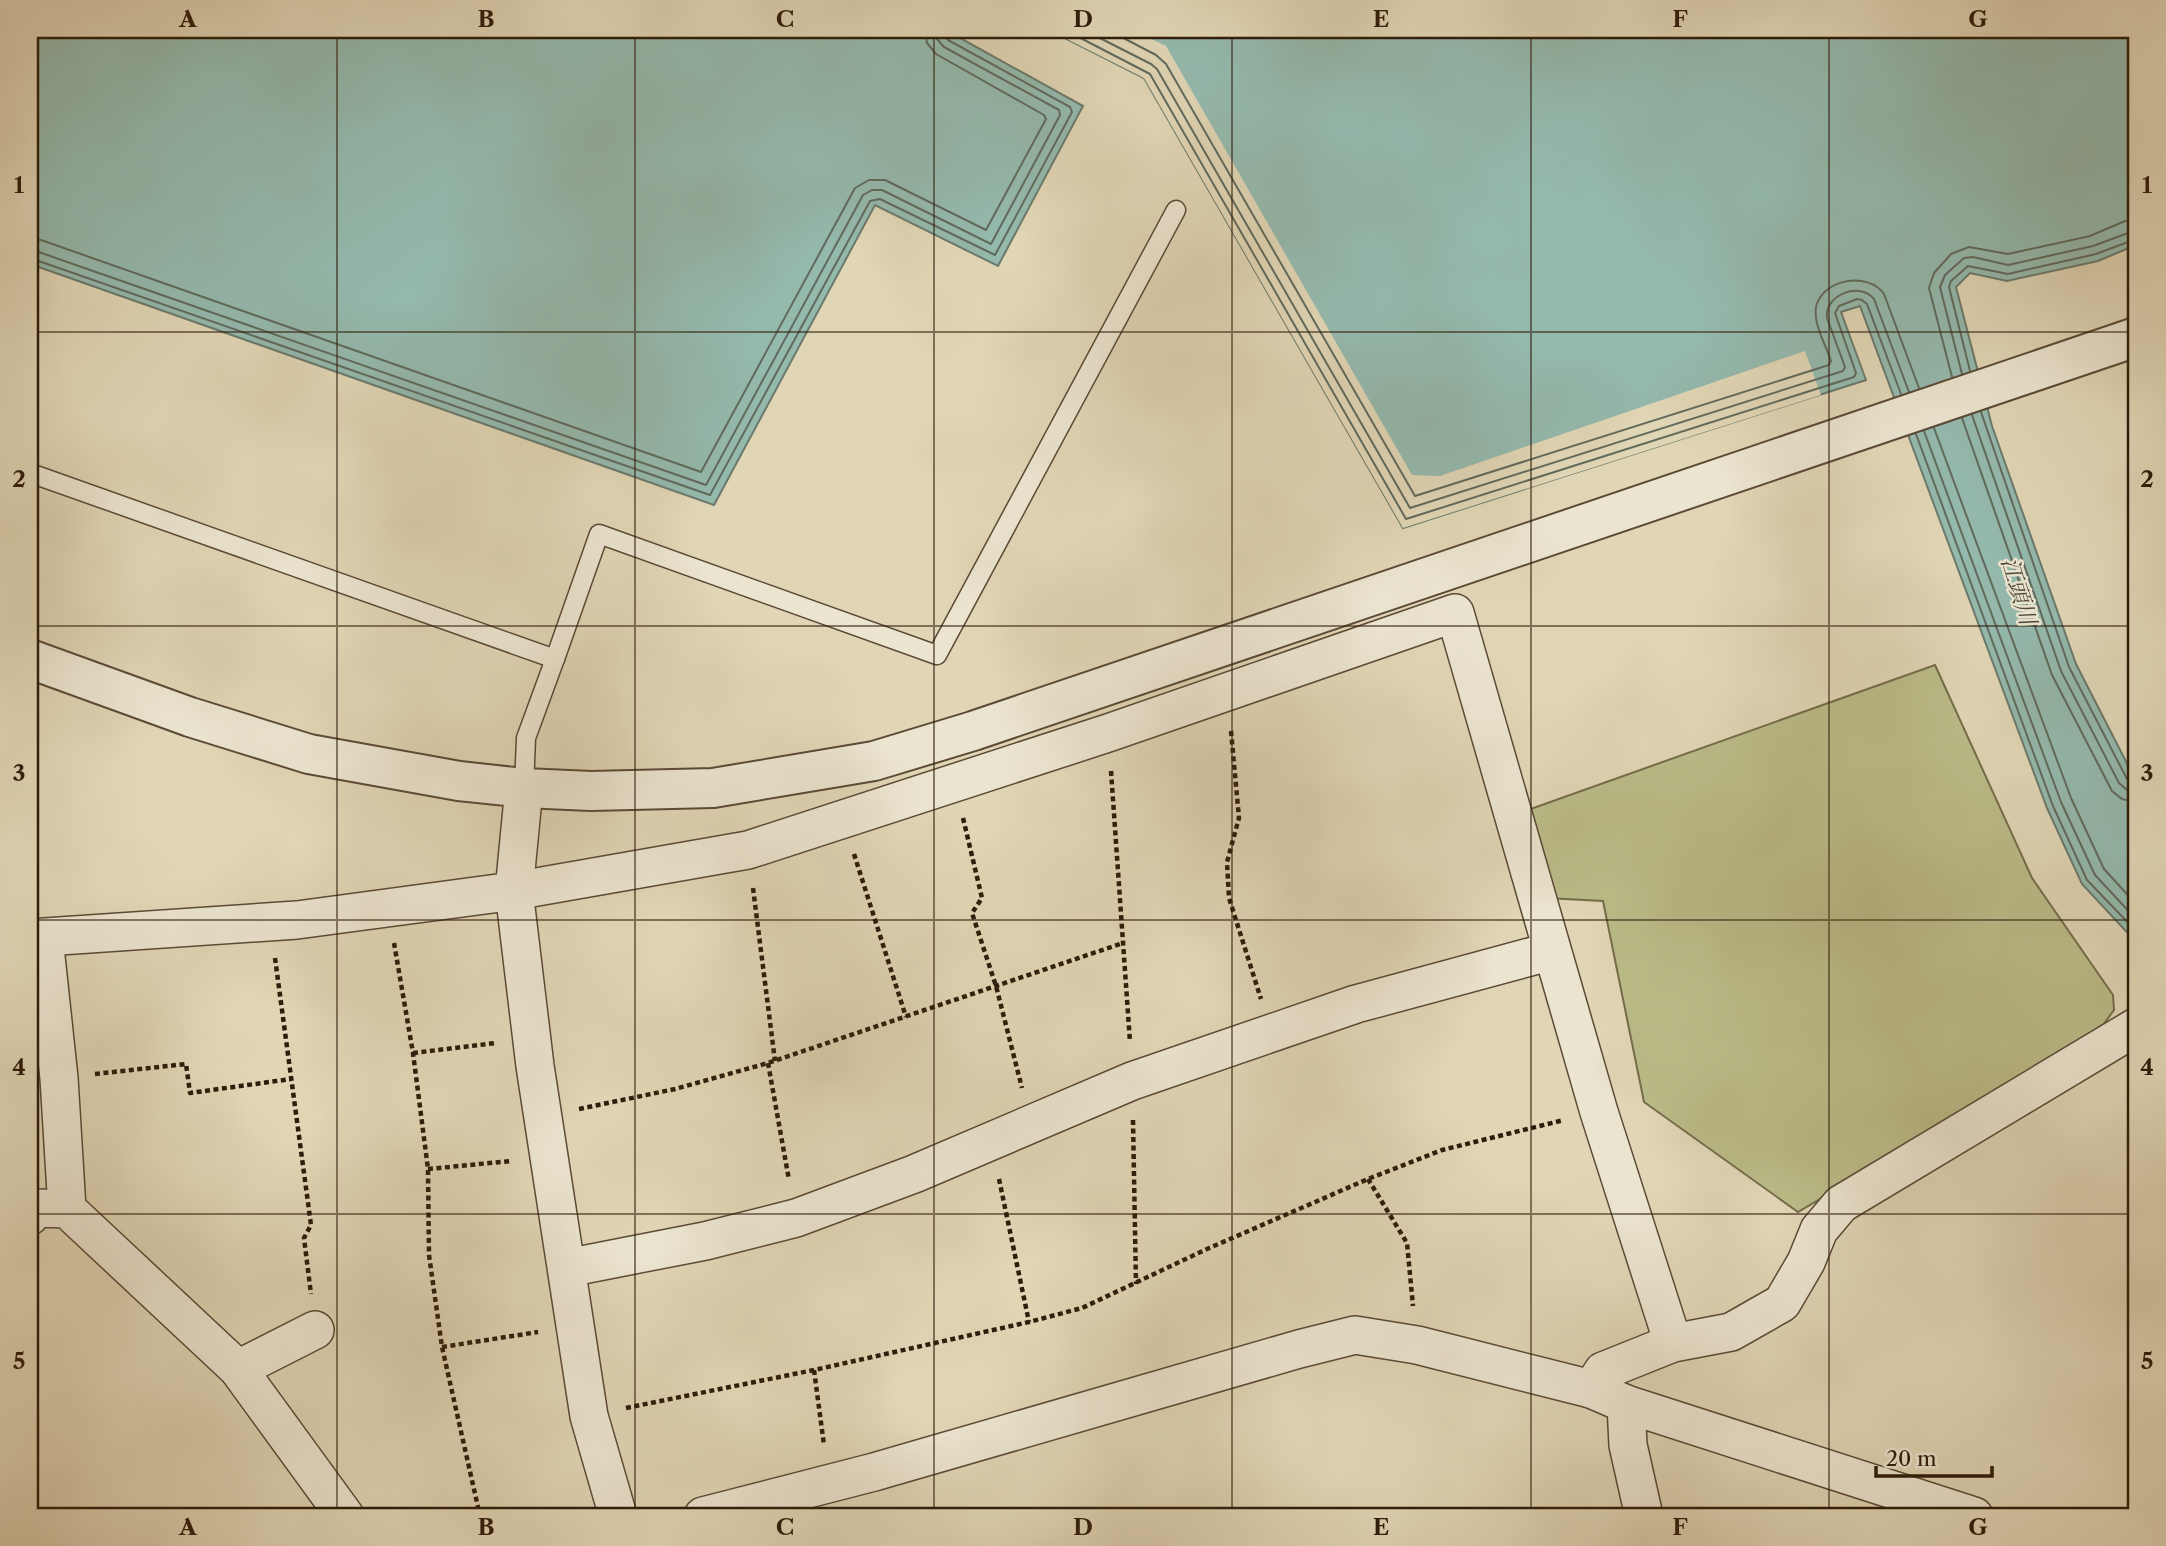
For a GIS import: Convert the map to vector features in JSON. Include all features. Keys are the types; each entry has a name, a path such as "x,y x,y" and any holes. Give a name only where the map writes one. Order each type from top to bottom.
{"street":[{"path":"30,659 190,717 309,754 459,781 524,788 591,791 713,788 874,761 973,732 2136,337"},
{"path":"67,1209 59,1078 37,938 270,922 388,908 514,891 748,850 1108,733 1455,613 1599,1112 1672,1343"},
{"path":"524,788 514,891 532,1038 589,1416 618,1516"},
{"path":"567,1268 705,1241 796,1219 914,1174 1132,1081 1356,1004 1552,951"},
{"path":"1591,1389 1603,1371 1672,1343 1731,1332 1782,1303 1806,1262 1819,1230 1841,1204 2136,1027"},
{"path":"30,1216 36,1208 67,1209 238,1369 345,1516"},
{"path":"238,1369 315,1330"},
{"path":"703,1516 1354,1335 1417,1345 1591,1389 1626,1404 1974,1516"},
{"path":"1626,1404 1628,1445 1644,1516"}],"lane":[{"path":"524,788 526,738 599,534 937,655 1176,210"},
{"path":"30,473 555,659"}],"path":[{"path":"1227,691 1240,817 1227,862 1229,898 1272,1033"},
{"path":"1108,733 1132,1081 1136,1284"},
{"path":"955,783 982,898 972,913 996,986 1031,1122"},
{"path":"842,820 906,1017"},
{"path":"748,850 775,1061"},
{"path":"388,908 413,1053 428,1169 429,1255 442,1347 480,1516"},
{"path":"270,922 312,1225 304,1238 315,1330"},
{"path":"544,1116 675,1089 775,1061 1123,943"},
{"path":"413,1053 532,1038"},
{"path":"768,1063 796,1219"},
{"path":"59,1078 186,1064 190,1093 291,1079"},
{"path":"589,1416 814,1370 1082,1308 1207,1249 1442,1150 1599,1112"},
{"path":"990,1140 1029,1322"},
{"path":"428,1169 550,1158"},
{"path":"1368,1179 1406,1243 1417,1345"},
{"path":"442,1347 575,1326"},
{"path":"814,1370 829,1483"}],"green space":[{"path":"1935,665 2032,878 2113,995 2114,1010 2095,1036 1798,1212 1644,1102 1603,901 1546,898 1525,811"}],"water":[{"path":"30,30 952,30 951,33 1083,106 998,266 875,205 714,505 30,264"},
{"name":"江頭川","path":"1049,30 2136,30 2136,245 2098,261 2007,281 1970,273 1956,287 1992,426 2076,664 2136,781 2136,942 2082,884 2047,808 1860,306 1841,312 1866,380 1403,528 1144,78"}],"pier":[{"path":"1049,30 1133,30 1166,46 1412,475 1440,476 1805,351 1821,395 1403,528 1144,78"}]}
